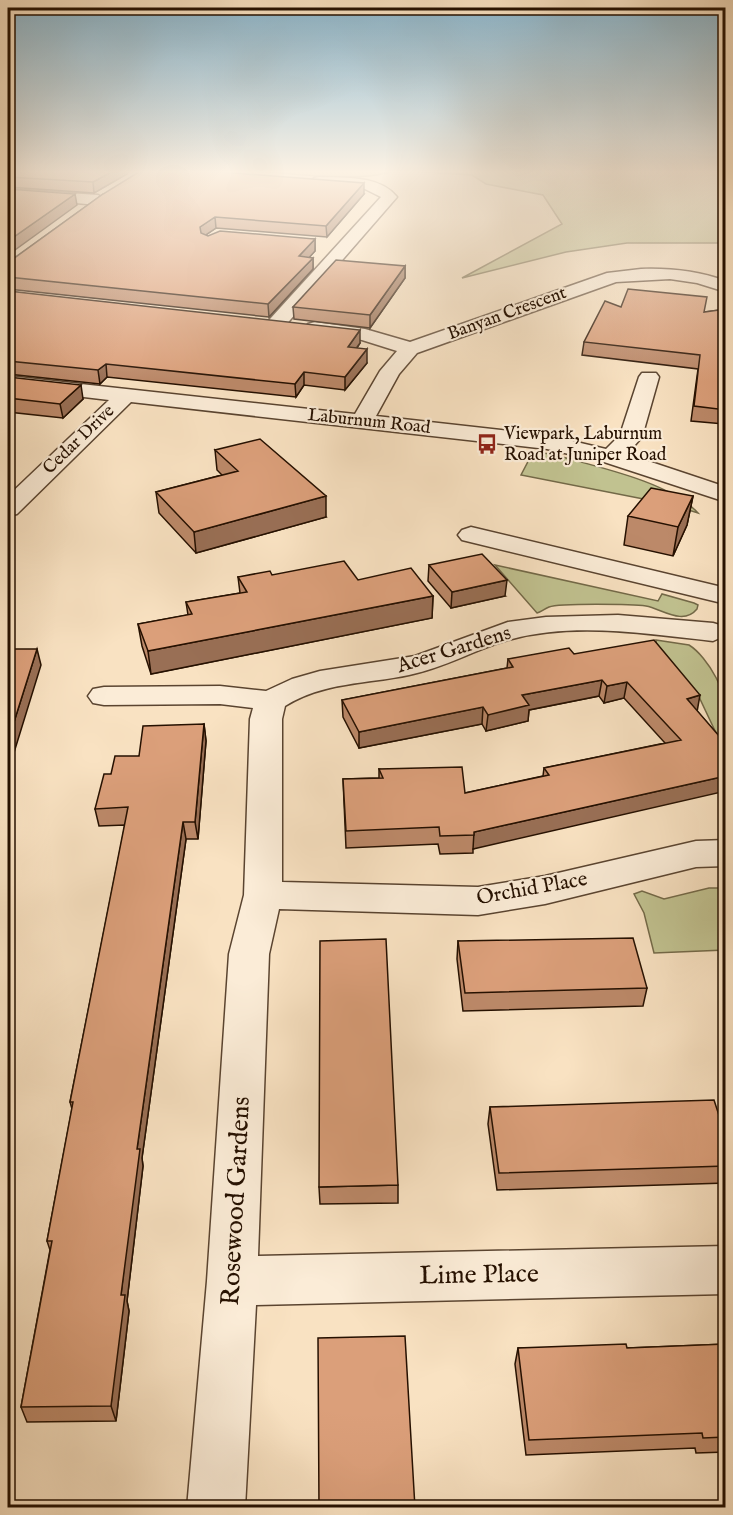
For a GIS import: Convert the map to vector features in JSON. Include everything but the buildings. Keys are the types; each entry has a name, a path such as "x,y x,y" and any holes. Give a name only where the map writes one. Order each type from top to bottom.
{"street":[{"path":"277,323 353,241"},
{"path":"326,244 348,246"},
{"name":"Banyan Crescent","path":"362,421 390,371 410,349 613,277 640,274 672,275 726,287"},
{"path":"254,321 365,335 410,349"},
{"path":"611,457 631,437 648,377"},
{"name":"Laburnum Road","path":"8,382 124,397 547,442 611,457 725,500"},
{"name":"Cedar Drive","path":"8,509 124,397"},
{"path":"471,535 726,596"},
{"path":"719,642 726,605"},
{"name":"Acer Gardens","path":"271,701 296,686 412,666 522,628 607,624 658,625 719,642"},
{"path":"104,696 220,695 271,701"},
{"name":"Rosewood Gardens","path":"216,1508 232,1281 249,954 263,895 266,719 271,701"},
{"name":"Orchid Place","path":"263,895 478,901 545,890 696,854 726,853"},
{"name":"Lime Place","path":"232,1281 726,1270"}],"green space":[{"path":"531,241 725,241 725,243 627,243 566,252 462,278"},
{"path":"533,452 551,454 650,483 685,502 698,513 669,504 521,475"},
{"path":"495,565 658,601 662,594 698,605 697,609 685,616 672,615 646,606 612,604 556,606 537,613"},
{"path":"656,640 689,645 710,668 724,699 721,717 725,726 725,752 699,697 657,649"},
{"path":"709,888 725,888 725,950 654,953 644,913 634,894 642,891 664,899"}],"place":[{"name":"Viewpark, Laburnum Road at Juniper Road","path":"487,444"}]}
